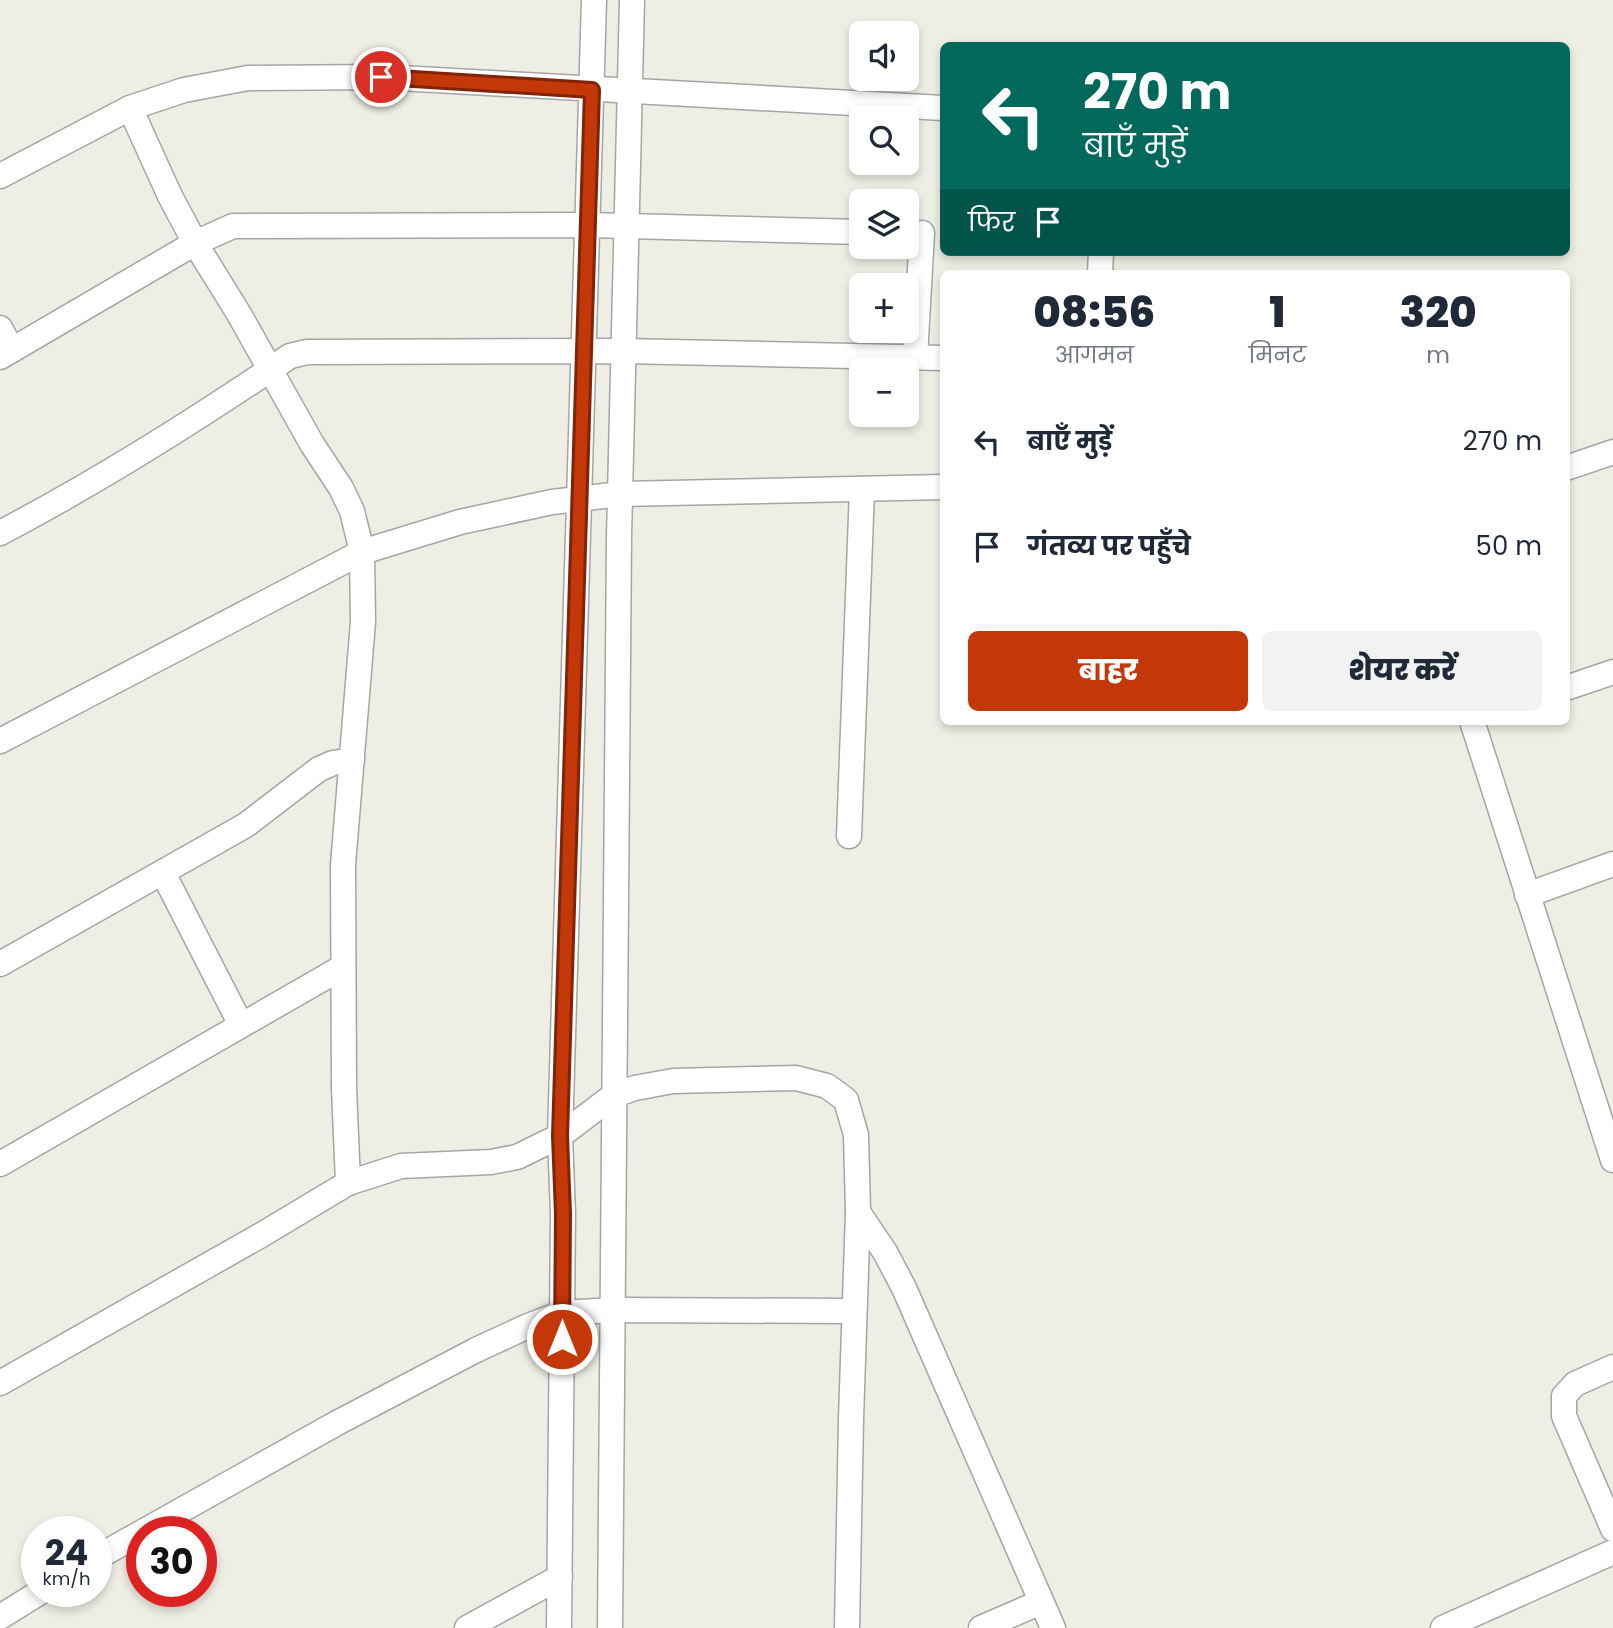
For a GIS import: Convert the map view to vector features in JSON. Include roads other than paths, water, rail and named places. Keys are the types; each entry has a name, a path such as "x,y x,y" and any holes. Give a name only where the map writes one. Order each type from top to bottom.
{"street":[{"path":"559,1628 563,1214 560,1136 594,0"},
{"path":"610,1628 621,494 632,0"},
{"path":"0,176 130,108 184,90 247,78 381,77 940,108"},
{"path":"130,108 170,196 195,243 312,444 341,488 352,511 362,552 363,622 344,864 344,1088 348,1183"},
{"path":"0,328 6,354 195,243 233,226 588,225 849,232"},
{"path":"0,533 152,447 290,356 307,352 623,351 915,357 924,234"},
{"path":"919,357 940,358"},
{"path":"1570,467 1613,452"},
{"path":"0,741 362,552 460,522 578,499 621,494 940,487"},
{"path":"849,836 862,489"},
{"path":"1570,687 1613,672"},
{"path":"1473,725 1527,895 1603,1097 1613,1160"},
{"path":"0,964 246,825 319,769 332,763 352,760"},
{"path":"1527,895 1613,864"},
{"path":"163,873 241,1025"},
{"path":"0,1164 343,967"},
{"path":"0,1382 348,1183 401,1166 517,1157 560,1136 614,1095 635,1088 673,1081 796,1078 827,1086 846,1100 856,1135 858,1212 847,1628"},
{"path":"858,1212 885,1252 904,1288 1053,1628"},
{"path":"112,1549 337,1423 476,1350 562,1313 613,1310 854,1311"},
{"path":"1613,1367 1575,1384 1564,1396 1564,1416 1613,1529"},
{"path":"1443,1628 1613,1552"},
{"path":"467,1628 560,1577"},
{"path":"981,1628 1041,1602"},
{"path":"0,1616 21,1604"}]}
